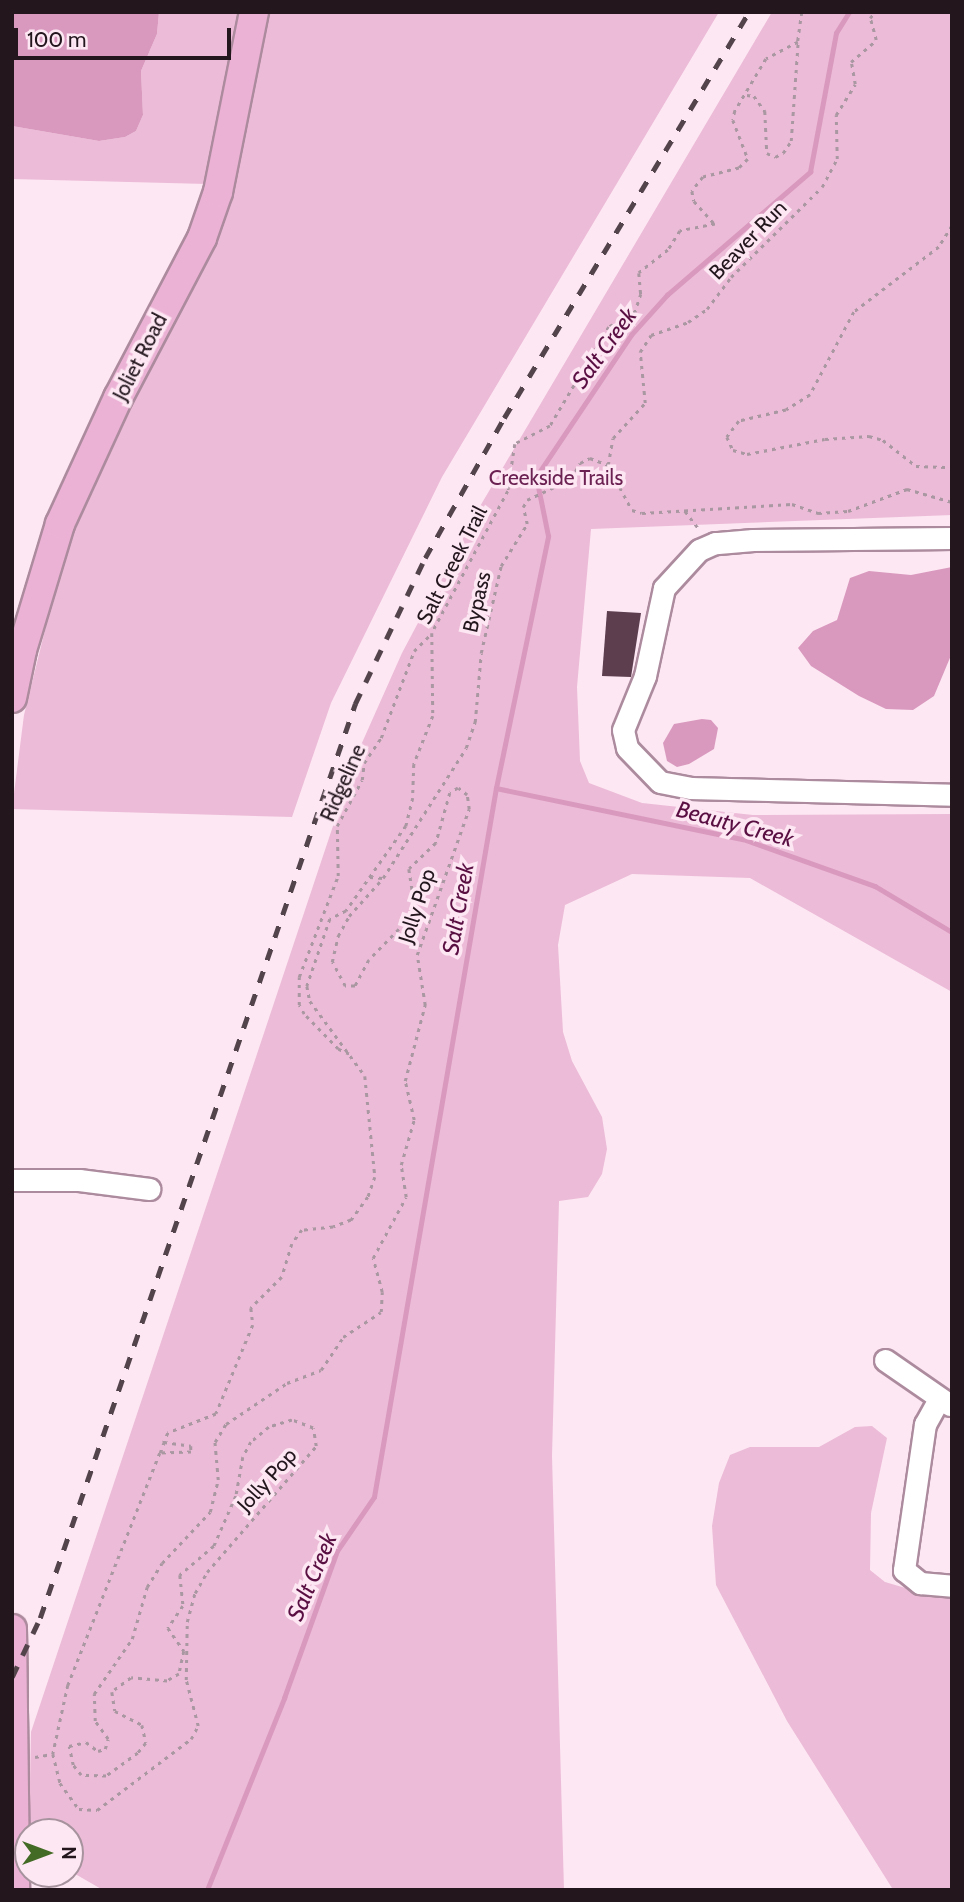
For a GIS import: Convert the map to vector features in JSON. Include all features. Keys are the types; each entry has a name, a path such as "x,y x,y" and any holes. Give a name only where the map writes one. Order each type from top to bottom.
{"main road":[{"name":"Joliet Road","path":"12,698 22,650 60,524 118,398 202,238 218,192 254,12"},
{"path":"12,1629 15,1890"}],"lane":[{"path":"952,538 715,543 681,566 664,588 645,676 623,730 627,748 639,765 660,782 691,788 952,795"},
{"path":"12,1180 79,1180 149,1189"},
{"path":"885,1360 945,1402 925,1424 904,1570 920,1583 952,1586"}],"path":[{"path":"745,95 754,96 765,111 767,153 775,157 783,153 792,141 802,12"},
{"name":"Beaver Run","path":"608,465 613,438 645,403 640,352 651,335 688,322 707,309 731,277 822,187 837,159 836,116 855,84 851,62 876,40 870,18 875,12"},
{"name":"Salt Creek Trail","path":"370,877 406,826 413,798 414,764 433,716 432,634 508,491 515,444 550,426 609,327 635,312 641,294 639,273 668,250 680,230 715,224 694,201 692,191 703,177 738,168 748,159 733,120 766,59 799,42"},
{"path":"952,226 939,247 854,312 810,395 786,410 738,421 727,437 733,450 747,454 825,439 869,436 883,440 916,466 952,467"},
{"name":"Bypass","path":"383,878 466,748 475,722 481,653 501,566 527,524 523,507 527,499 561,484 590,458 608,465"},
{"path":"608,465 632,510 685,511 792,504 818,513 848,511 908,489 952,502"},
{"path":"685,511 715,543"},
{"name":"Ridgeline","path":"351,1054 338,1049 304,1014 299,1005 299,977 338,876 337,826 362,780 364,763 381,738 414,652 432,634"},
{"name":"Jolly Pop","path":"160,1453 68,1685 53,1754 60,1783 79,1809 97,1810 191,1739 198,1726 186,1680 187,1622 195,1593 207,1572 310,1458 317,1437 306,1422 292,1420 269,1427 251,1442 243,1457 236,1496 214,1546 180,1575 183,1606 169,1628 184,1651 179,1674 167,1681 131,1678 112,1692 115,1711 142,1725 146,1743 138,1754 106,1776 82,1775 73,1765 69,1746 86,1742 98,1751 105,1749 108,1739 94,1721 94,1693 132,1639 148,1587 162,1563 209,1512 218,1480 215,1442 226,1424 287,1382 321,1370 343,1338 381,1312 382,1292 373,1258 406,1197 401,1165 414,1120 405,1081 425,1005 417,955 469,809 467,795 458,788 450,793 436,842 409,869 414,899 411,917 369,960 355,986 345,986 332,962 338,936 383,878"},
{"path":"164,1442 191,1447 191,1452 160,1453 167,1433 216,1414 249,1338 251,1308 282,1277 302,1230 351,1220 368,1198 375,1177 372,1118 365,1076 310,1001 307,986 330,919 346,911 370,877 383,878"}],"green space":[{"path":"159,12 240,12 207,184 12,179 12,126 99,141 125,137 136,131 143,115 141,71 157,34"},
{"path":"265,12 719,12 442,477 331,703 292,817 12,809 24,715 72,521 194,275"},
{"name":"Creekside Trails","path":"772,12 952,12 952,515 591,529 577,687 580,761 589,783 642,803 753,815 952,814 952,992 750,878 632,874 565,905 558,945 563,1032 572,1061 602,1117 607,1149 602,1174 588,1197 559,1201 552,1456 564,1890 103,1890 84,1879 84,1818 29,1818 31,1732 357,754 402,653 479,508"},
{"path":"872,1426 887,1438 871,1513 870,1570 885,1582 919,1592 952,1595 952,1890 892,1888 787,1721 716,1585 712,1526 719,1483 730,1455 750,1447 819,1447 855,1427"}],"shaded area":[{"path":"12,12 159,12 157,34 141,71 143,115 136,131 125,137 99,141 12,126"},
{"path":"952,567 952,653 934,696 913,710 886,709 859,696 811,666 798,648 813,631 837,620 850,578 869,571 911,575"},
{"path":"711,720 718,728 714,749 689,764 677,767 667,761 663,743 674,724"}],"building":[{"path":"607,611 641,613 631,677 602,676"}],"waterway":[{"name":"Salt Creek","path":"207,1890 284,1698 337,1551 374,1497 496,788 548,536 536,477 631,335 667,295 810,172 836,33 849,12"},
{"name":"Beauty Creek","path":"496,788 743,839 875,886 952,932"}],"railway":[{"path":"12,1677 40,1618 355,704 425,558 504,418 749,12"}]}
